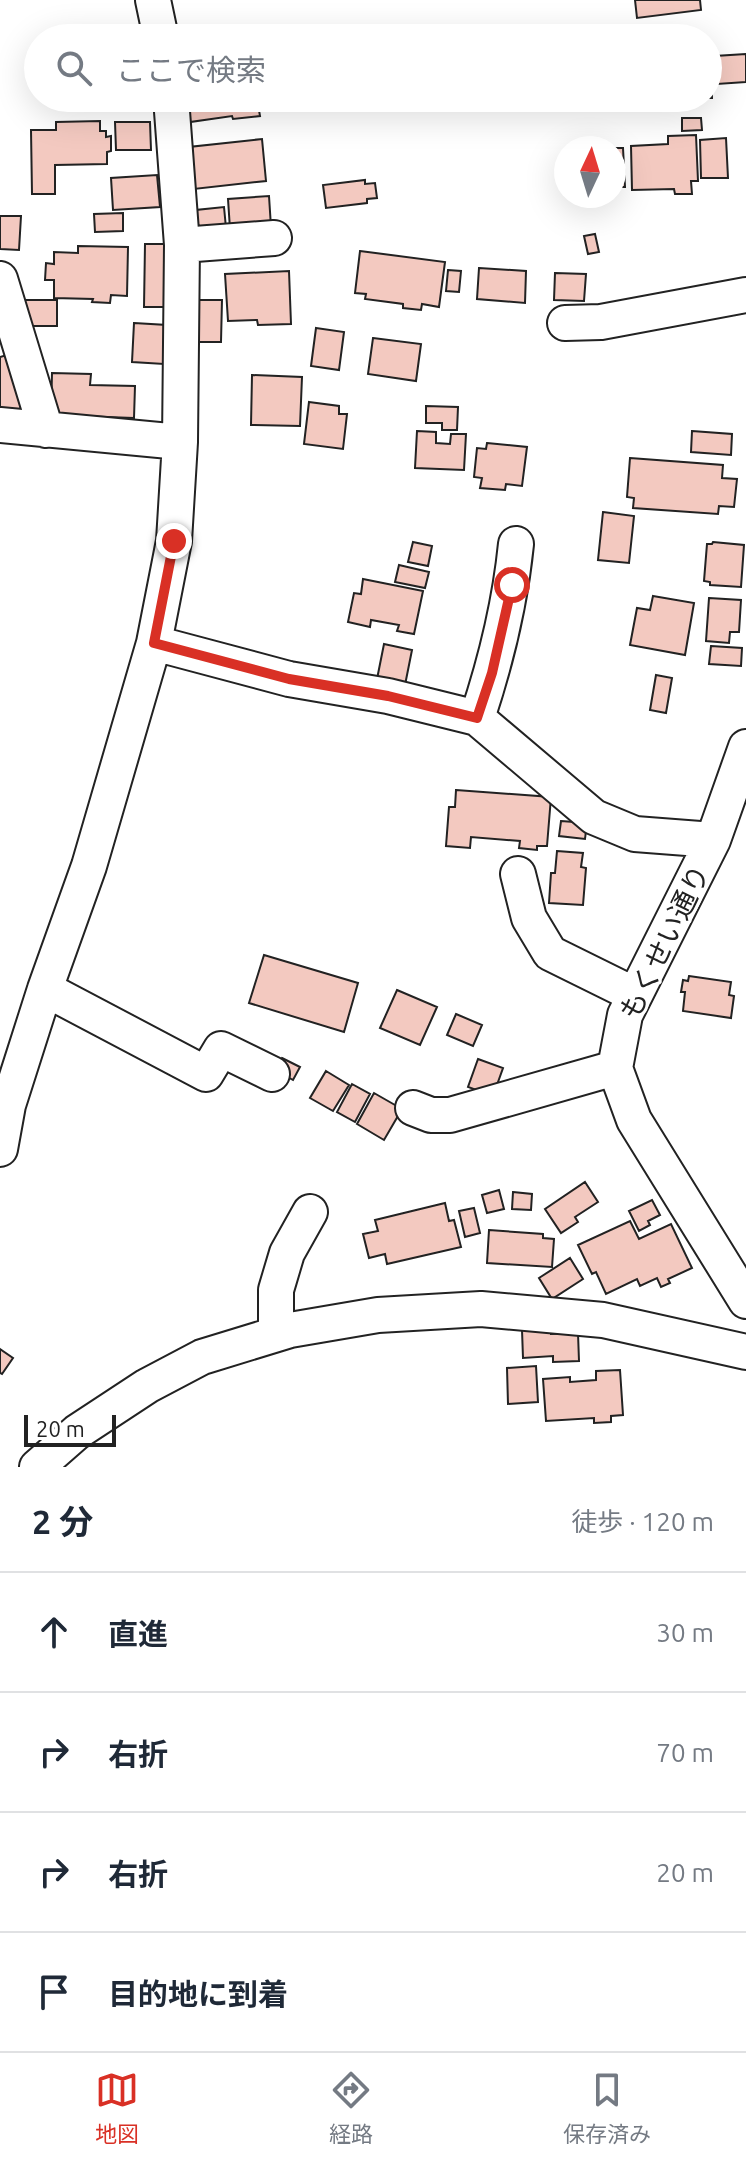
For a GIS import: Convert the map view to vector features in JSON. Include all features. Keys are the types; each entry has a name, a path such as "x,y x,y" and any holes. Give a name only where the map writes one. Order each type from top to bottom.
{"street":[{"path":"153,0 158,24"},
{"path":"0,1149 8,1105 89,866 154,643 174,541 180,442 182,245 172,112"},
{"path":"182,245 274,238"},
{"path":"0,279 46,430"},
{"path":"565,323 601,322 746,295"},
{"path":"0,425 180,442"},
{"path":"477,718 492,673 512,585 516,544"},
{"path":"154,643 289,679 388,696 477,718 594,817 635,834 713,840"},
{"name":"もくせい通り","path":"615,1068 625,1015 713,840 746,747"},
{"path":"518,874 529,918 550,953 635,995"},
{"path":"45,989 206,1074 221,1049 272,1074"},
{"path":"413,1108 431,1115 450,1115 615,1068 634,1120 746,1301"},
{"path":"276,1334 276,1290 287,1253 310,1212"},
{"path":"37,1467 77,1432 147,1386 202,1357 290,1330 378,1315 481,1309 603,1320 746,1352"}],"building":[{"path":"635,0 700,0 701,10 637,18"},
{"path":"746,54 746,82 722,84 722,56"},
{"path":"188,112 259,112 260,116 233,119 232,116 190,122"},
{"path":"682,118 701,118 702,130 682,131"},
{"path":"100,121 100,131 106,131 106,137 111,136 107,164 55,165 55,194 32,194 31,130 56,130 56,122"},
{"path":"115,122 150,122 151,150 116,150"},
{"path":"696,135 698,181 691,181 692,194 675,194 674,189 632,190 631,146 668,144 668,136"},
{"path":"726,138 728,178 701,178 700,140"},
{"path":"262,139 266,181 194,189 189,147"},
{"path":"157,175 160,207 113,210 111,178"},
{"path":"365,180 365,184 375,183 377,198 367,199 367,203 326,208 323,185"},
{"path":"269,196 271,227 230,229 228,199"},
{"path":"224,207 226,228 198,231 196,210"},
{"path":"123,213 123,231 95,232 94,214"},
{"path":"0,216 21,216 19,250 0,249"},
{"path":"595,234 599,252 588,254 584,236"},
{"path":"145,244 168,244 167,307 144,307"},
{"path":"78,246 128,247 127,296 111,295 110,303 92,302 93,299 54,298 54,280 45,280 46,263 54,264 54,252 78,253"},
{"path":"360,251 445,262 439,307 422,304 421,310 403,308 403,304 365,299 366,294 355,293"},
{"path":"479,268 526,271 525,303 477,299"},
{"path":"448,270 461,271 459,292 446,291"},
{"path":"289,271 291,324 258,325 257,320 228,321 225,274"},
{"path":"555,273 586,274 584,301 554,300"},
{"path":"22,300 57,300 57,326 22,326"},
{"path":"193,300 222,300 221,342 193,342"},
{"path":"134,323 167,325 164,364 132,362"},
{"path":"316,328 344,332 339,370 311,366"},
{"path":"373,338 421,344 416,381 368,374"},
{"path":"14,353 31,410 2,418 0,357"},
{"path":"52,373 91,374 90,385 135,386 134,418 51,415"},
{"path":"252,375 302,377 300,426 251,425"},
{"path":"309,402 339,406 339,414 347,414 343,449 304,444"},
{"path":"426,406 458,407 457,430 442,430 442,423 426,423"},
{"path":"417,431 436,432 436,443 450,444 451,434 466,434 464,470 415,468"},
{"path":"692,431 732,434 731,455 691,452"},
{"path":"487,443 527,447 522,486 506,484 505,490 480,488 482,478 474,477 477,448 486,449"},
{"path":"630,458 723,465 722,478 737,479 734,507 719,506 718,514 633,508 634,498 627,497"},
{"path":"603,512 634,516 629,563 598,560"},
{"path":"413,542 432,546 428,566 408,562"},
{"path":"707,544 744,545 741,587 710,585 710,582 704,581"},
{"path":"399,565 429,572 425,588 395,582"},
{"path":"363,579 423,591 414,634 397,631 399,625 371,620 370,627 348,622 354,593 361,594"},
{"path":"653,596 694,603 685,655 630,645 637,608 650,610"},
{"path":"709,598 741,600 739,632 730,632 729,643 706,641"},
{"path":"384,644 412,650 404,690 376,684"},
{"path":"711,646 742,648 741,666 709,664"},
{"path":"656,675 672,678 666,713 650,710"},
{"path":"456,790 551,797 547,846 537,846 537,850 519,848 520,841 471,837 470,848 446,846 449,807 455,807"},
{"path":"561,821 587,823 585,839 559,836"},
{"path":"557,851 583,853 581,867 586,868 583,905 549,903 551,873 555,873"},
{"path":"264,955 358,983 344,1032 249,1003"},
{"path":"689,976 731,982 729,995 734,996 731,1018 683,1011 683,980 688,981"},
{"path":"397,990 437,1007 420,1045 380,1028"},
{"path":"456,1014 482,1025 473,1046 447,1035"},
{"path":"282,1058 300,1067 293,1080 275,1070"},
{"path":"478,1059 503,1068 493,1096 468,1087"},
{"path":"326,1071 349,1085 333,1111 310,1098"},
{"path":"352,1084 370,1094 355,1122 337,1112"},
{"path":"374,1093 402,1109 384,1140 357,1124"},
{"path":"585,1182 598,1202 575,1217 578,1222 561,1233 545,1209"},
{"path":"499,1190 504,1209 487,1213 482,1195"},
{"path":"513,1192 532,1194 531,1210 512,1209"},
{"path":"652,1200 660,1215 648,1221 650,1225 639,1231 629,1211"},
{"path":"445,1203 449,1221 454,1220 461,1247 387,1264 385,1254 369,1258 363,1234 378,1231 375,1220"},
{"path":"474,1208 480,1233 465,1237 459,1211"},
{"path":"630,1221 639,1239 671,1224 692,1268 668,1279 670,1283 661,1287 657,1278 640,1286 637,1279 606,1294 578,1245"},
{"path":"489,1230 543,1234 543,1238 554,1239 552,1267 487,1263"},
{"path":"570,1258 583,1279 552,1299 539,1278"},
{"path":"551,1329 551,1334 578,1333 579,1361 553,1362 553,1356 523,1358 522,1330"},
{"path":"0,1349 13,1358 2,1374 0,1373"},
{"path":"536,1366 538,1402 508,1404 507,1368"},
{"path":"620,1370 623,1415 611,1416 611,1422 594,1423 594,1418 546,1421 543,1379 570,1377 570,1382 596,1380 596,1371"}],"route":[{"path":"174,541 154,643 289,679 388,696 477,718 492,673 512,585"}]}
